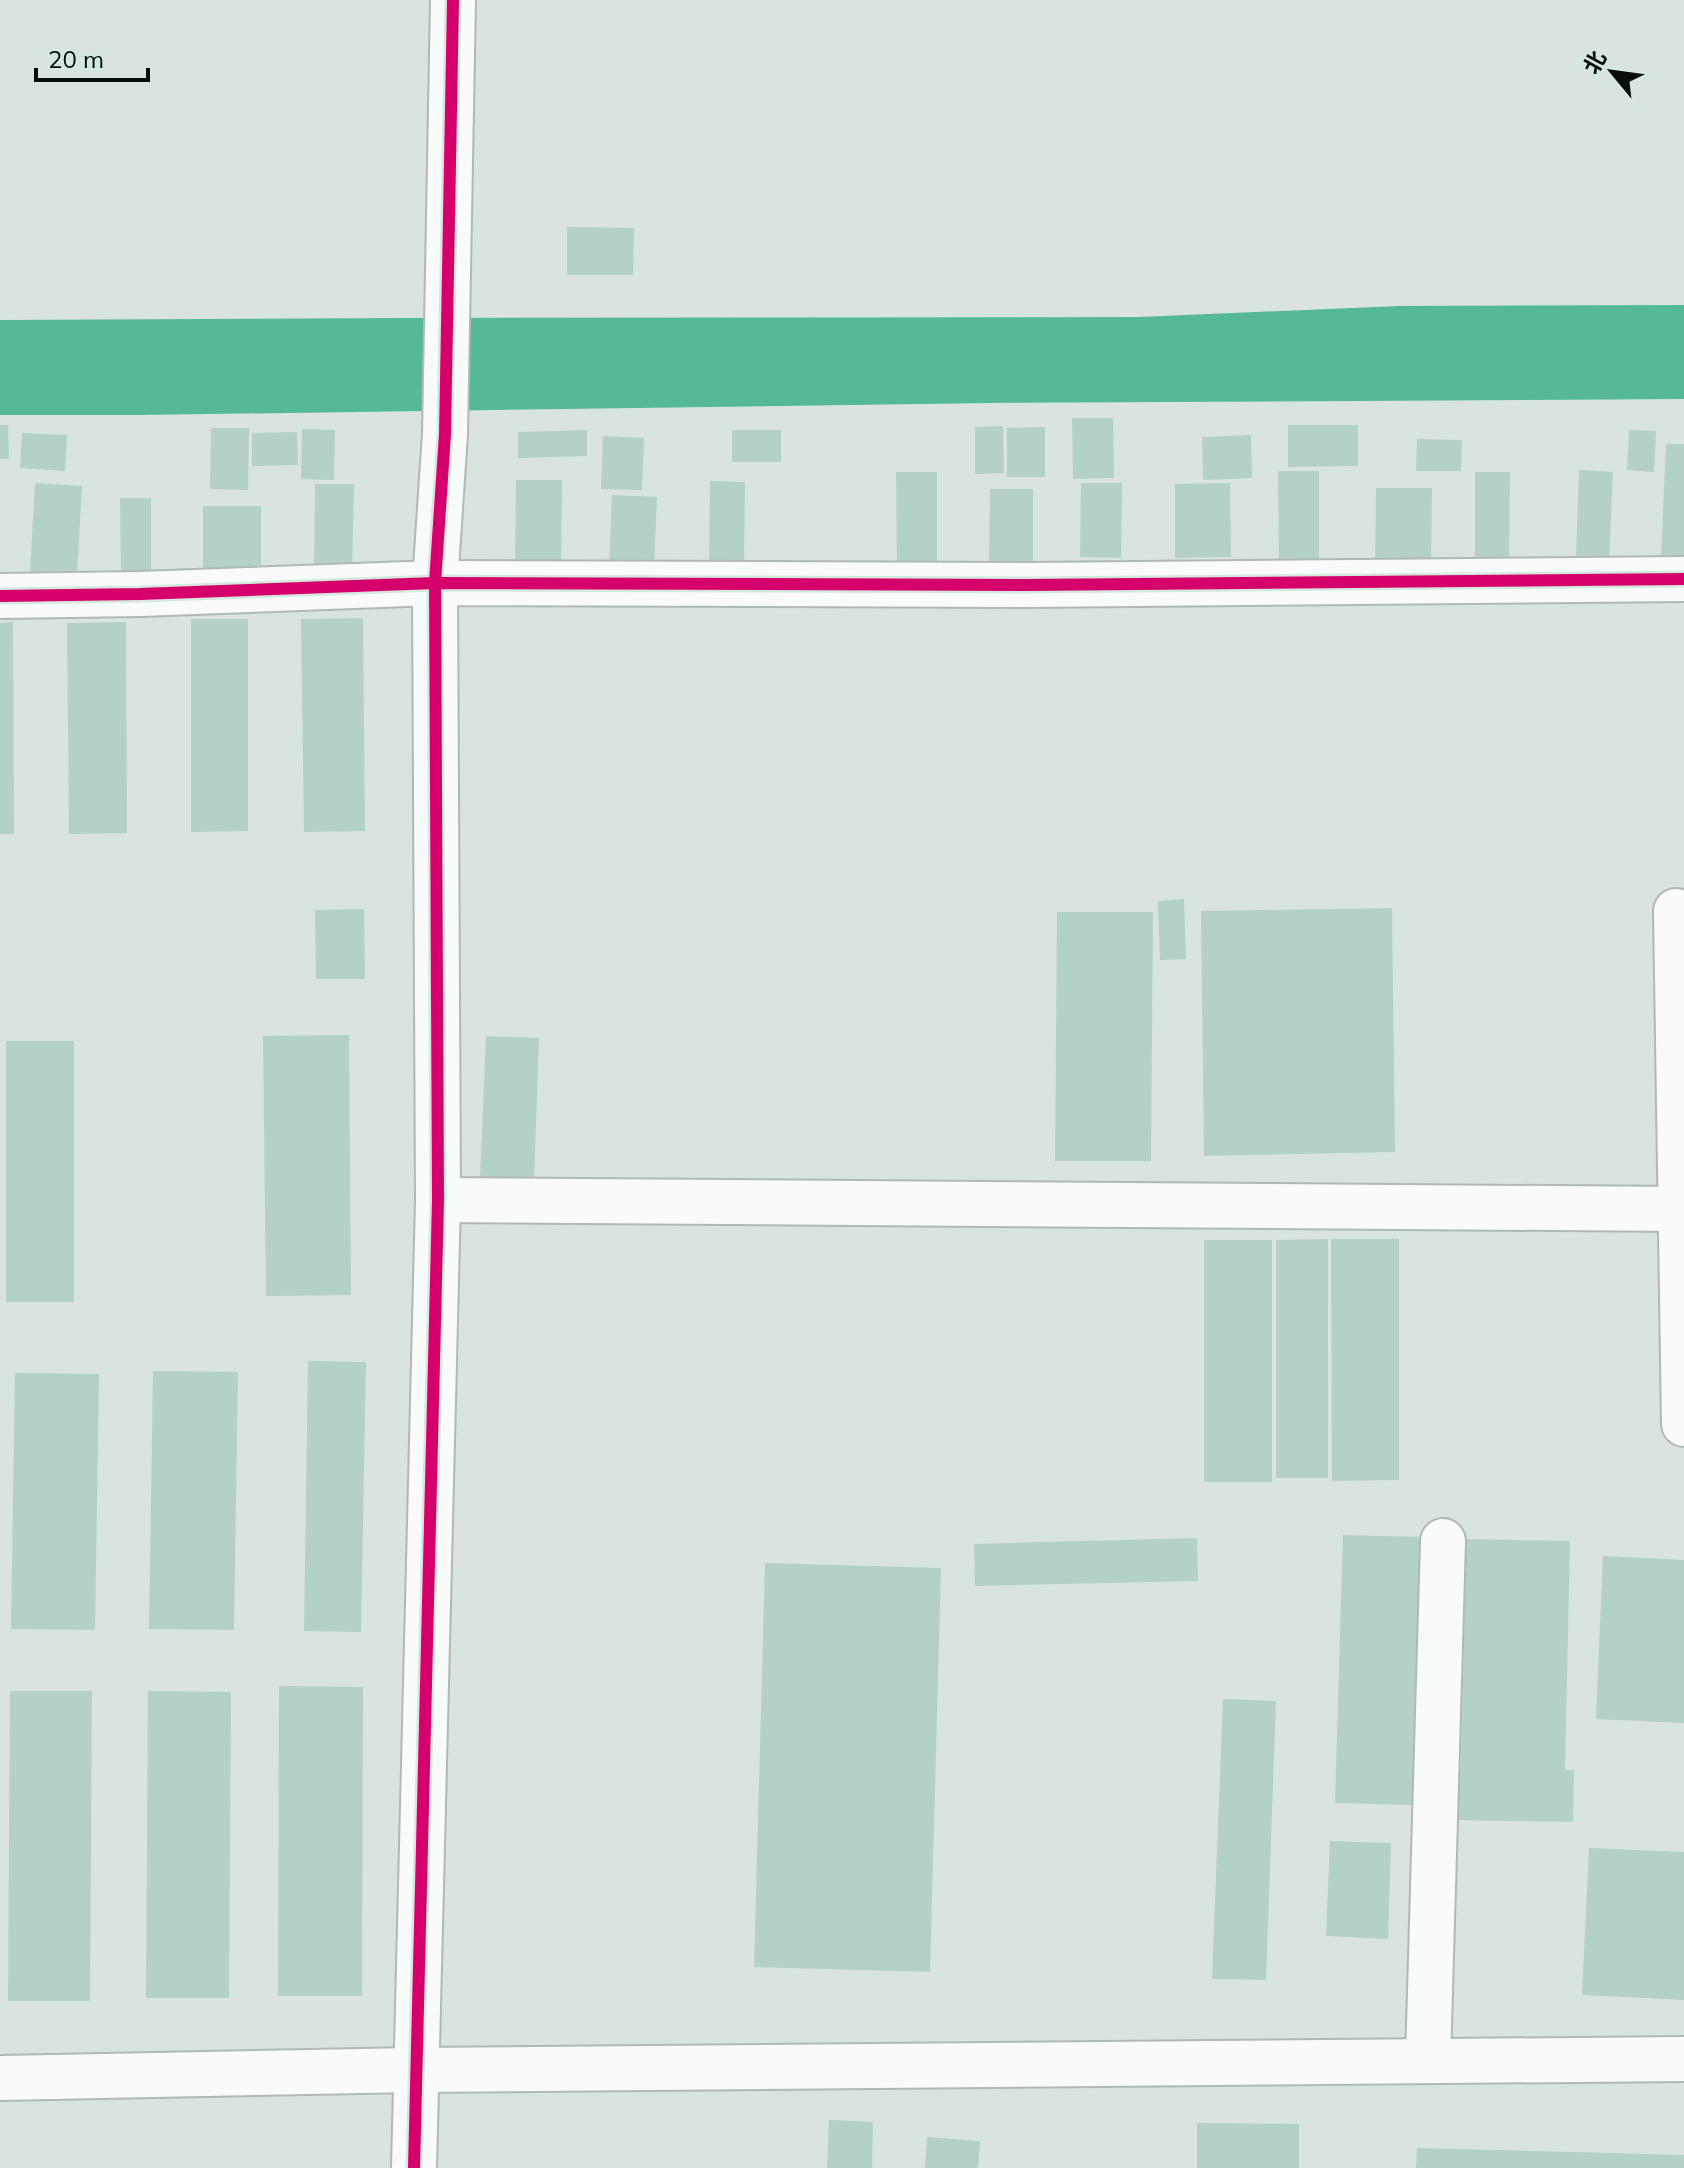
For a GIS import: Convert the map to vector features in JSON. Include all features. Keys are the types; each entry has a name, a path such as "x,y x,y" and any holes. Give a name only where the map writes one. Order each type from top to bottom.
{"street":[{"path":"414,2168 438,1200 435,583 445,434 453,0"},
{"path":"0,596 435,583 1028,585 1684,579"},
{"path":"1676,911 1684,1424"},
{"path":"438,1200 1680,1209"},
{"path":"1428,2061 1443,1541"},
{"path":"0,2078 415,2070 1684,2059"}],"shaded area":[{"path":"1684,305 1684,399 992,403 0,415 0,320 1139,317 1399,306"}],"building":[{"path":"567,227 634,228 633,275 567,275"},
{"path":"1072,418 1113,418 1114,478 1073,479"},
{"path":"0,425 8,425 9,459 0,459"},
{"path":"1288,425 1358,425 1358,466 1288,467"},
{"path":"1003,426 1004,473 975,474 975,427"},
{"path":"1045,427 1045,477 1007,477 1007,428"},
{"path":"211,428 249,428 248,490 210,489"},
{"path":"302,429 335,430 334,480 301,479"},
{"path":"587,430 587,456 518,458 518,432"},
{"path":"732,430 781,430 781,462 732,462"},
{"path":"1629,430 1656,431 1654,472 1627,470"},
{"path":"297,432 298,465 252,466 252,433"},
{"path":"22,433 67,435 65,471 20,468"},
{"path":"1251,435 1252,478 1203,480 1202,437"},
{"path":"603,436 644,438 642,490 601,489"},
{"path":"1417,439 1462,440 1461,471 1416,471"},
{"path":"1666,444 1684,444 1684,560 1661,559"},
{"path":"1579,470 1613,472 1609,561 1576,560"},
{"path":"1278,471 1319,471 1319,560 1279,560"},
{"path":"896,472 937,472 937,568 897,569"},
{"path":"1475,472 1510,472 1509,563 1475,563"},
{"path":"516,480 562,480 561,573 515,573"},
{"path":"710,481 745,482 744,570 709,569"},
{"path":"35,483 82,486 77,576 30,573"},
{"path":"1081,483 1122,483 1121,558 1080,557"},
{"path":"1230,483 1231,557 1175,558 1175,484"},
{"path":"315,484 354,484 352,574 314,573"},
{"path":"1376,488 1432,488 1431,565 1375,564"},
{"path":"990,489 1033,489 1033,565 989,565"},
{"path":"612,495 657,497 654,568 609,567"},
{"path":"120,498 151,498 151,571 121,571"},
{"path":"203,506 261,506 261,572 203,573"},
{"path":"363,618 365,831 304,832 301,619"},
{"path":"191,619 248,619 248,831 191,832"},
{"path":"13,622 14,834 0,834 0,623"},
{"path":"126,622 127,833 69,834 67,623"},
{"path":"1184,899 1186,959 1160,960 1158,901"},
{"path":"1392,908 1395,1152 1204,1156 1201,911"},
{"path":"364,909 365,979 316,979 315,910"},
{"path":"1057,912 1153,912 1151,1161 1055,1161"},
{"path":"349,1035 351,1295 266,1296 263,1036"},
{"path":"486,1036 539,1038 534,1182 480,1180"},
{"path":"6,1041 74,1041 74,1302 6,1302"},
{"path":"1328,1239 1328,1478 1276,1478 1276,1240"},
{"path":"1331,1239 1399,1239 1399,1480 1332,1481"},
{"path":"1204,1240 1272,1240 1272,1482 1204,1482"},
{"path":"308,1361 366,1362 361,1632 304,1631"},
{"path":"153,1371 238,1372 234,1630 149,1629"},
{"path":"15,1373 99,1374 95,1630 11,1629"},
{"path":"1343,1535 1421,1537 1412,1805 1335,1803"},
{"path":"1197,1538 1198,1581 975,1586 974,1544"},
{"path":"1466,1539 1570,1541 1565,1770 1574,1770 1573,1822 1452,1820 1453,1768 1461,1768"},
{"path":"1603,1556 1684,1560 1684,1723 1596,1719"},
{"path":"765,1563 941,1568 930,1972 754,1967"},
{"path":"279,1686 363,1687 362,1996 278,1996"},
{"path":"10,1691 92,1691 90,2001 8,2001"},
{"path":"148,1691 231,1692 229,1998 146,1998"},
{"path":"1223,1699 1276,1701 1266,1980 1212,1979"},
{"path":"1330,1841 1391,1843 1388,1939 1326,1936"},
{"path":"1589,1848 1684,1852 1684,2000 1582,1995"},
{"path":"829,2120 873,2122 872,2168 827,2168"},
{"path":"1197,2123 1299,2124 1299,2168 1197,2168"},
{"path":"927,2137 980,2141 978,2168 925,2168"},
{"path":"1417,2148 1684,2155 1684,2168 1416,2168"}],"cycle path":[{"path":"414,2168 438,1200 435,583 445,434 453,0"},
{"path":"0,596 435,583 1028,585 1684,579"}]}
